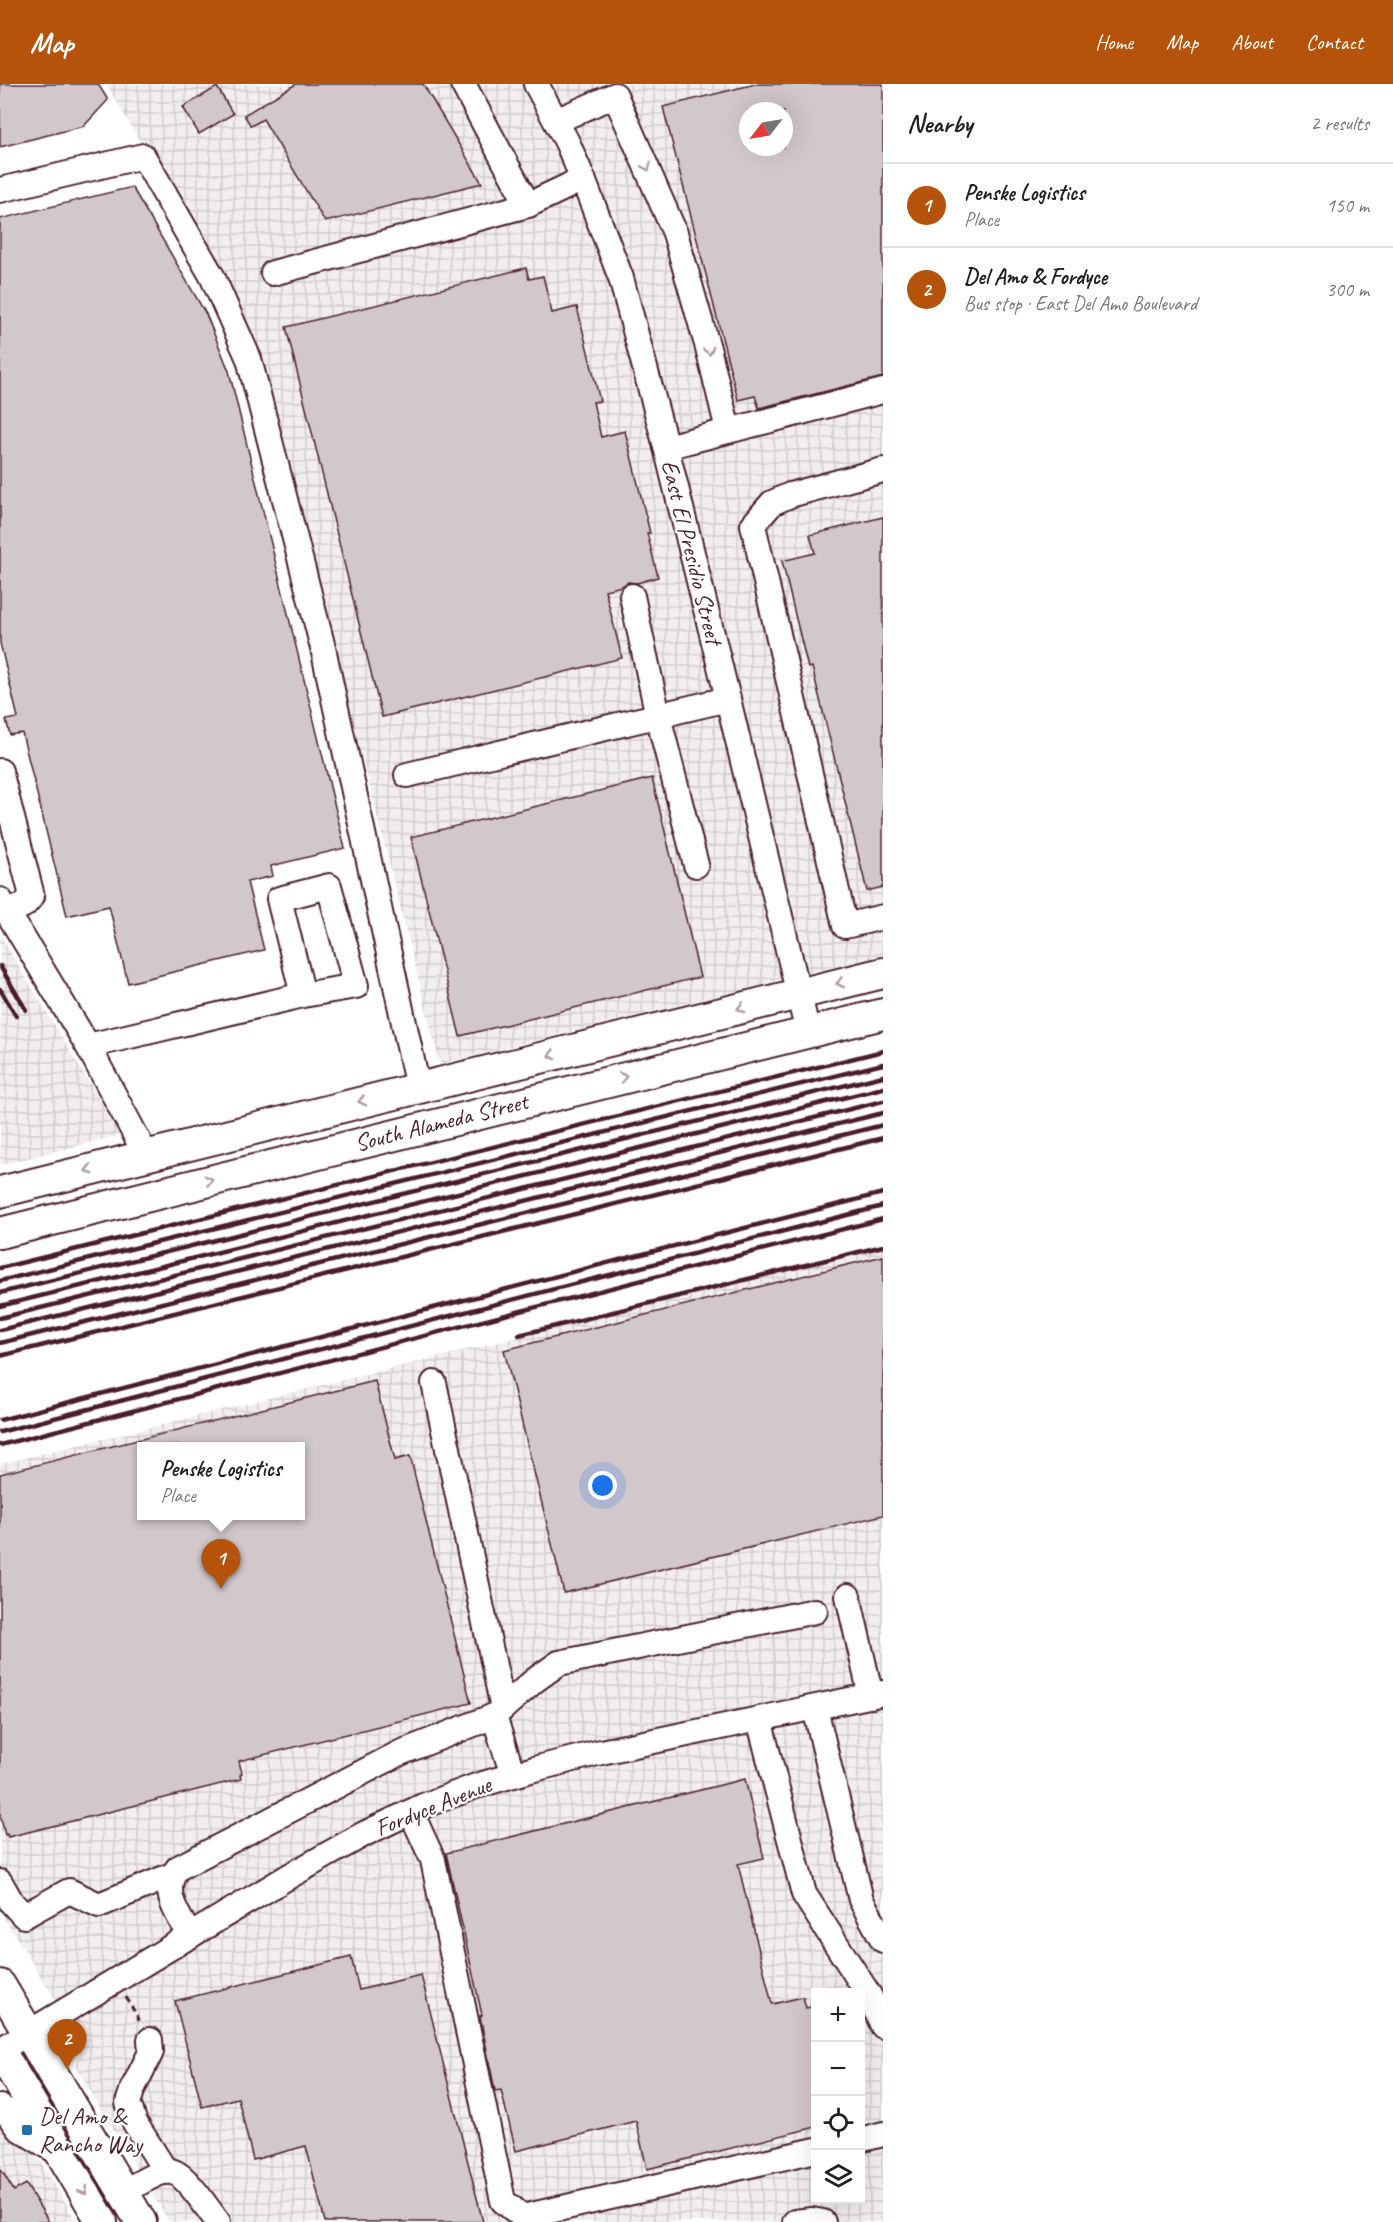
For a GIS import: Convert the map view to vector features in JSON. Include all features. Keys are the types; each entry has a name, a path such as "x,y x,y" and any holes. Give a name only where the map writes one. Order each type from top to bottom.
{"main road":[{"name":"South Alameda Street","path":"0,1192 883,973"},
{"name":"South Alameda Street","path":"0,1233 883,1014"},
{"path":"146,1155 152,1194"},
{"path":"0,1985 141,2222"},
{"path":"0,2050 102,2222"}],"street":[{"path":"463,84 528,205"},
{"name":"East El Presidio Street","path":"536,84 583,179 618,270 666,447 807,1033"},
{"path":"556,121 616,97 675,233 708,348 728,430"},
{"path":"0,190 143,156 212,276 249,359 323,648 418,1088"},
{"path":"273,273 528,205 583,179"},
{"path":"666,447 883,391"},
{"path":"883,470 790,495 772,503 753,525 845,926 883,917"},
{"path":"632,596 658,716 696,865"},
{"path":"407,776 728,699"},
{"path":"0,771 32,896 24,904 4,906 88,1046 146,1155"},
{"path":"88,1046 303,995 356,986 329,886 279,899 303,995"},
{"path":"434,1383 498,1712 513,1775"},
{"path":"848,1596 877,1695"},
{"path":"0,1882 12,1903 24,1916 69,1891 99,1905 172,1875 186,1863 400,1753 498,1712 535,1680 559,1664 815,1611"},
{"name":"Fordyce Avenue","path":"0,2050 364,1834 411,1812 476,1786 602,1752 877,1695"},
{"path":"815,1708 861,1900 883,1940"},
{"path":"759,1719 804,1894 869,1995 883,2026"},
{"path":"411,1812 433,1860 503,2201 523,2217 811,2151"},
{"path":"172,1875 168,1890 190,1936"},
{"path":"150,2040 151,2052 128,2103 135,2123 166,2172"},
{"path":"0,2107 5,2110 18,2128 62,2154"},
{"path":"865,2139 883,2134"},
{"path":"123,2192 171,2171 184,2179 218,2222"},
{"path":"795,2222 812,2220 823,2222"}],"path":[{"path":"117,1980 150,2040"}],"shaded area":[{"path":"106,84 883,84 883,955 440,1064 256,338"},
{"path":"0,935 121,1135 0,1165"},
{"path":"883,1248 883,2222 169,2222 76,2068 82,2043 0,1911 0,1464"},
{"path":"0,2094 77,2222 0,2222"}],"building":[{"path":"0,84 98,84 108,100 84,126 0,147"},
{"path":"296,84 423,84 482,183 325,222 263,119 251,126 244,115"},
{"path":"755,84 883,84 883,377 759,408 755,396 738,400 663,107"},
{"path":"217,87 233,114 199,134 183,107"},
{"path":"132,187 206,314 229,371 345,848 271,866 273,876 247,882 264,950 128,983 109,906 67,916 22,733 10,735 6,720 18,718 0,643 0,219"},
{"path":"526,268 529,279 543,276 552,313 577,307 600,401 593,402 601,437 625,431 650,533 647,533 658,577 637,583 628,582 622,586 605,590 622,658 382,717 286,327"},
{"path":"883,517 883,887 867,891 812,667 808,668 782,561 815,553 810,535"},
{"path":"652,778 700,977 460,1036 411,837"},
{"path":"883,1256 883,1515 564,1593 504,1350"},
{"path":"375,1381 395,1460 410,1456 471,1703 239,1761 241,1779 8,1837 7,1834 5,1835 0,1815 0,1474"},
{"path":"745,1779 764,1858 738,1864 772,2004 803,1997 806,2008 811,2007 811,2128 647,2169 636,2121 516,2151 501,2090 495,2091 480,2016 482,2015 446,1853"},
{"path":"351,1957 359,1990 421,1975 483,2222 325,2222 306,2146 253,2160 238,2098 202,2107 175,2001"},
{"path":"0,2168 14,2191 26,2184 49,2222 0,2222"}],"railway":[{"path":"0,966 26,1010"},
{"path":"0,989 16,1016"},
{"path":"0,1268 883,1051"},
{"path":"0,1281 883,1064"},
{"path":"0,1293 883,1076"},
{"path":"0,1306 883,1088"},
{"path":"0,1318 883,1101"},
{"path":"0,1330 883,1113"},
{"path":"0,1343 883,1125"},
{"path":"0,1356 883,1138"},
{"path":"0,1420 883,1193"},
{"path":"0,1432 883,1206"},
{"path":"0,1445 883,1219"},
{"path":"519,1335 883,1246"}],"place":[{"name":"Penske Logistics","path":"221,1589"},
{"name":"Del Amo & Fordyce","path":"67,2069"},
{"name":"Del Amo & Rancho Way","path":"27,2130"}]}
